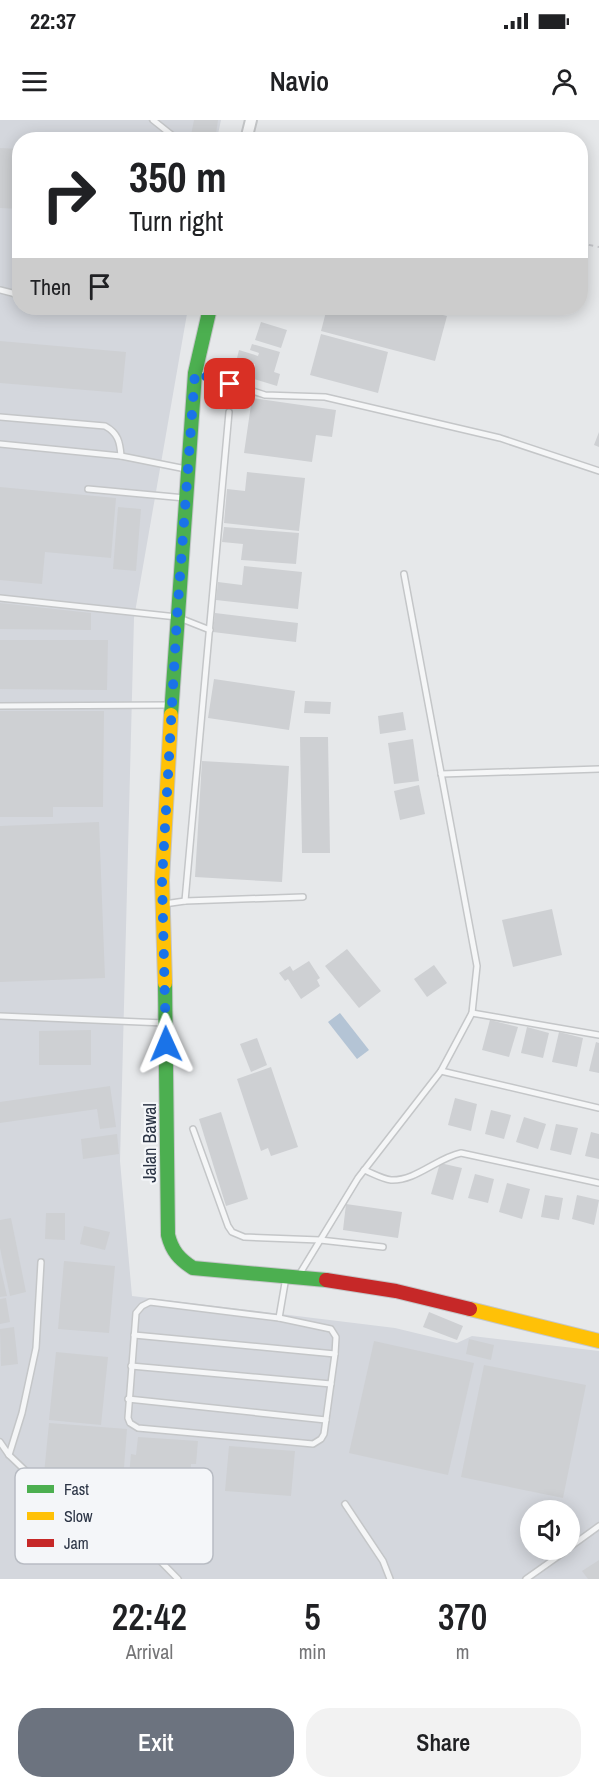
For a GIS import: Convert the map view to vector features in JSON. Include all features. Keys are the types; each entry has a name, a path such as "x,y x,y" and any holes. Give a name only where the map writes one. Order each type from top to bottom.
{"street":[{"name":"Jalan Bawal","path":"208,315 195,373 171,705 162,880 168,1234 171,1249 180,1261 194,1268 368,1286 484,1313 556,1333 599,1341"}],"lane":[{"path":"153,120 168,132"},
{"path":"195,373 264,395 325,397 500,438 599,471"},
{"path":"185,901 229,412"},
{"path":"0,417 105,426 116,434 120,441 121,456"},
{"path":"0,444 121,456 188,469"},
{"path":"88,489 185,498"},
{"path":"279,1318 292,1277 320,1240 364,1170 441,1071 472,1013 477,966 404,574"},
{"path":"0,598 177,617 210,630"},
{"path":"0,706 171,705"},
{"path":"441,774 599,769"},
{"path":"163,904 185,901 303,897"},
{"path":"472,1013 599,1035"},
{"path":"0,1016 166,1023"},
{"path":"441,1071 599,1108"},
{"path":"193,1129 232,1232 244,1238 320,1240 383,1247"},
{"path":"364,1170 389,1180 399,1179 409,1177 450,1155 461,1153 599,1183"},
{"path":"9,1455 22,1413 36,1348 40,1262"},
{"path":"150,1302 279,1318 331,1329 336,1337 335,1354 326,1420 321,1439 313,1444 138,1428 130,1423 128,1418 134,1335 136,1313 150,1302"},
{"path":"134,1335 335,1354"},
{"path":"131,1366 331,1384"},
{"path":"128,1399 326,1420"},
{"path":"0,1442 23,1468"},
{"path":"345,1504 383,1561 390,1579"},
{"path":"580,1539 599,1526"},
{"path":"526,1579 552,1560"},
{"path":"163,1564 178,1579"}],"shaded area":[{"path":"0,120 221,120 218,132 12,132 12,315 187,315 134,618 120,1161 132,1296 395,1328 457,1343 472,1336 599,1351 599,1579 0,1579"}],"water":[{"path":"340,1013 369,1050 357,1059 328,1022"}],"building":[{"path":"194,120 218,120 216,132 192,132"},
{"path":"0,148 12,149 12,209 0,208"},
{"path":"325,315 447,316 435,361 321,331"},
{"path":"261,322 287,330 281,348 255,340"},
{"path":"321,334 388,352 378,393 310,375"},
{"path":"0,341 126,352 122,393 0,383"},
{"path":"252,344 280,352 274,372 280,374 277,386 251,378 255,364 237,358 239,350 258,356 259,353 250,350"},
{"path":"252,398 336,410 332,437 316,435 312,462 244,453"},
{"path":"599,432 599,447 594,445"},
{"path":"247,472 305,478 299,531 224,523 227,489 245,491"},
{"path":"0,487 116,498 111,558 45,552 42,584 0,580"},
{"path":"118,507 141,509 136,571 113,569"},
{"path":"224,527 299,533 296,564 241,560 243,544 222,542"},
{"path":"244,566 302,572 298,609 216,600 218,582 242,585"},
{"path":"0,603 91,613 91,630 0,629"},
{"path":"215,613 298,623 296,642 213,632"},
{"path":"0,640 108,640 107,690 0,689"},
{"path":"214,679 295,691 289,730 208,718"},
{"path":"305,701 331,702 330,714 304,713"},
{"path":"0,711 104,711 103,807 53,807 53,817 0,817"},
{"path":"403,712 406,730 380,734 378,716"},
{"path":"300,737 328,737 330,853 302,853"},
{"path":"413,739 419,781 394,784 388,743"},
{"path":"202,761 289,766 282,882 195,877"},
{"path":"419,785 425,814 400,820 394,791"},
{"path":"99,822 105,978 0,982 0,826"},
{"path":"552,909 562,955 513,967 502,920"},
{"path":"347,949 381,991 359,1008 325,966"},
{"path":"309,961 320,978 317,980 320,986 301,999 288,979 285,981 279,973 290,966 293,971"},
{"path":"434,965 447,983 427,997 414,979"},
{"path":"490,1020 518,1027 509,1057 482,1050"},
{"path":"527,1027 549,1033 543,1058 521,1053"},
{"path":"91,1030 91,1065 39,1065 39,1031"},
{"path":"559,1032 583,1038 577,1067 552,1062"},
{"path":"257,1038 267,1065 251,1072 240,1044"},
{"path":"596,1042 599,1043 599,1073 589,1071"},
{"path":"271,1067 298,1147 271,1156 268,1148 261,1151 237,1079"},
{"path":"110,1086 116,1127 100,1129 97,1109 0,1123 0,1102"},
{"path":"455,1098 477,1104 471,1131 448,1125"},
{"path":"491,1110 511,1115 504,1139 485,1134"},
{"path":"221,1112 248,1199 226,1206 199,1119"},
{"path":"524,1117 546,1124 538,1149 516,1142"},
{"path":"556,1124 578,1128 571,1155 550,1150"},
{"path":"591,1132 599,1134 599,1159 585,1156"},
{"path":"117,1134 119,1154 83,1159 81,1139"},
{"path":"440,1163 462,1168 453,1200 431,1194"},
{"path":"475,1174 494,1179 488,1203 468,1198"},
{"path":"507,1183 530,1189 522,1219 499,1212"},
{"path":"545,1195 563,1198 559,1220 541,1217"},
{"path":"577,1195 599,1200 594,1225 572,1219"},
{"path":"346,1204 402,1212 398,1238 343,1230"},
{"path":"46,1213 65,1213 65,1240 45,1239"},
{"path":"11,1218 26,1292 10,1296 0,1248 0,1220"},
{"path":"84,1226 110,1232 105,1250 80,1244"},
{"path":"64,1261 115,1266 109,1333 58,1329"},
{"path":"0,1266 7,1296 0,1297"},
{"path":"6,1298 10,1322 0,1324 0,1299"},
{"path":"429,1312 463,1326 457,1340 423,1327"},
{"path":"14,1327 18,1364 1,1366 0,1329"},
{"path":"469,1339 494,1345 491,1360 466,1354"},
{"path":"374,1341 474,1363 448,1475 349,1453"},
{"path":"56,1352 108,1357 101,1425 49,1420"},
{"path":"484,1365 586,1385 563,1498 461,1477"},
{"path":"49,1423 127,1429 124,1468 45,1468"},
{"path":"138,1437 198,1441 196,1464 191,1464 191,1468 130,1468 131,1454 136,1455"},
{"path":"229,1446 295,1451 291,1496 225,1491"},
{"path":"599,1560 599,1579 588,1579 582,1571"}],"traffic: fast":[{"path":"171,715 195,373 208,315"},
{"path":"165,983 168,1235 174,1250 193,1268 326,1280"}],"traffic: slow":[{"path":"165,983 162,880 171,715"},
{"path":"470,1309 599,1341"}],"traffic: jam":[{"path":"326,1280 396,1291 470,1309"}],"route":[{"path":"166,1044 162,880 171,705 195,373 230,384"}]}
